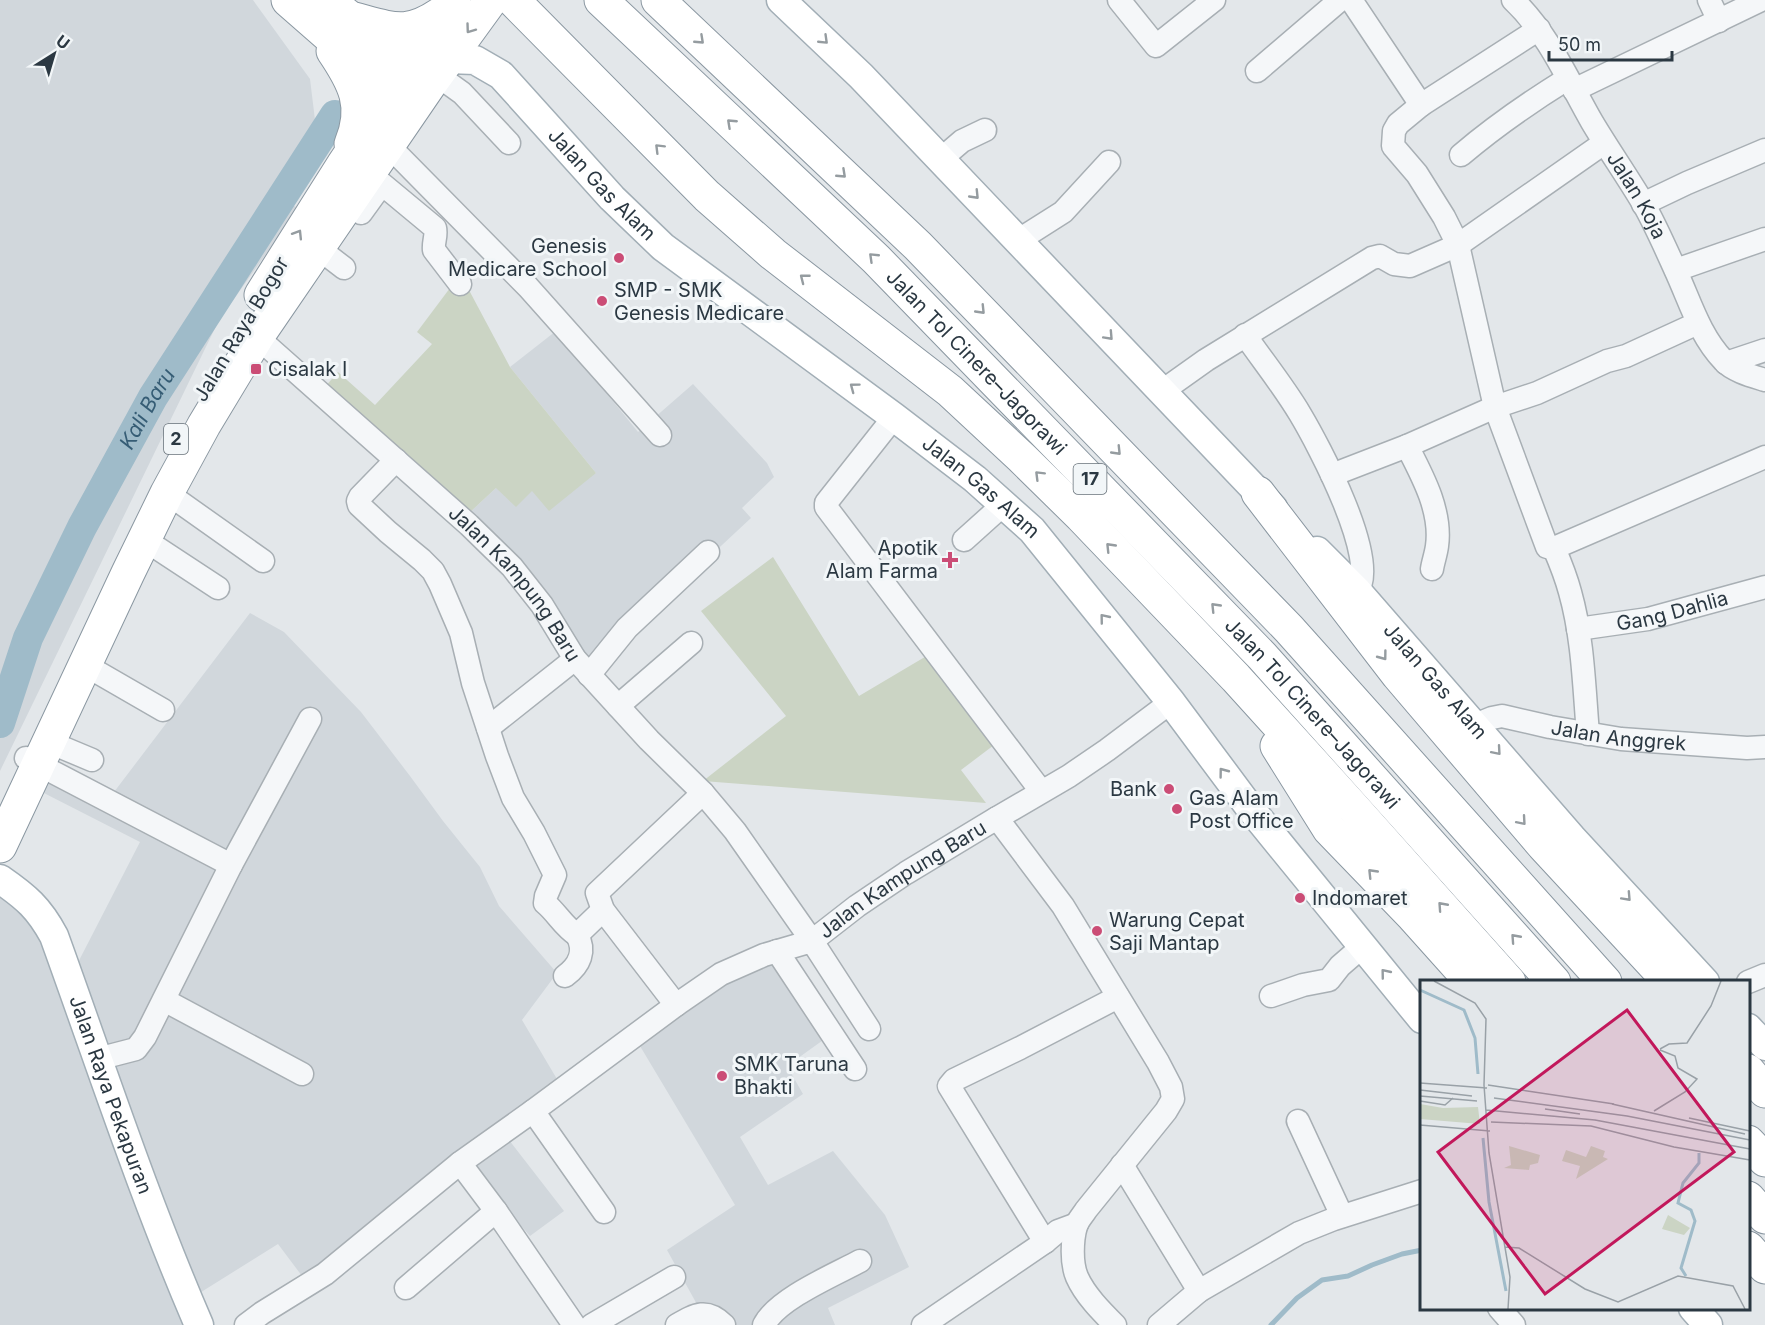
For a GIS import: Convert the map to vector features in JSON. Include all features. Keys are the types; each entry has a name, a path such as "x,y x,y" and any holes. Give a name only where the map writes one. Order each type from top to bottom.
{"highway":[{"path":"288,0 392,29 412,28 430,22 451,4"},
{"path":"329,13 421,81 491,0"},
{"path":"513,0 707,196 773,254 950,391 1081,516 1236,678 1508,980"},
{"name":"Jalan Tol Cinere–Jagorawi","path":"601,0 876,259 1262,656 1553,980"},
{"name":"Jalan Tol Cinere–Jagorawi","path":"658,0 918,246 1289,629 1604,980"},
{"name":"Jalan Raya Bogor","path":"0,807 37,754 85,665 167,493 204,425 257,337 388,145 421,81 451,4"},
{"path":"329,13 358,102 358,129 343,165"},
{"name":"Jalan Raya Bogor","path":"0,846 142,505 171,447 242,326 343,165 421,81"},
{"path":"1258,493 1398,675 1543,845 1669,980"},
{"path":"1236,678 1329,829 1471,980"},
{"path":"1750,1072 1765,1091"},
{"path":"1750,1143 1765,1160"},
{"path":"1750,1199 1765,1216"},
{"path":"1750,1249 1765,1267"}],"main road":[{"name":"Jalan Gas Alam","path":"781,0 861,76 1258,493 1357,591 1572,838 1704,980"},
{"name":"Jalan Gas Alam","path":"421,81 475,60 501,75 612,198 663,247 975,479 1032,530 1171,702 1250,808 1420,1017"},
{"name":"Jalan Raya Pekapuran","path":"0,879 24,896 43,916 54,936 152,1206 199,1325"},
{"path":"1750,1029 1765,1046"},
{"path":"1695,1310 1708,1325"}],"street":[{"path":"1119,0 1156,46 1214,0"},
{"path":"1257,71 1340,0"},
{"path":"1351,0 1421,105"},
{"name":"Jalan Koja","path":"1513,0 1539,29 1604,142 1643,204 1710,344 1726,363 1765,380"},
{"path":"1709,0 1719,21"},
{"path":"1461,155 1502,122 1571,85 1719,21 1761,0"},
{"path":"1539,29 1421,105 1398,124 1394,131 1393,146 1417,174 1444,217 1458,245 1495,407 1545,544 1550,549 1554,548 1765,457"},
{"path":"421,81 462,93 509,143"},
{"path":"941,159 962,141 985,130"},
{"path":"1161,392 1206,360 1372,258 1380,256 1394,264 1410,266 1458,245 1604,142"},
{"path":"388,145 528,287 660,435"},
{"path":"1643,204 1765,150"},
{"path":"1019,240 1063,212 1109,162"},
{"path":"348,203 361,213 382,183 435,228 434,250 460,284"},
{"path":"1676,270 1765,239"},
{"path":"318,248 344,268"},
{"path":"1332,475 1407,446 1495,407 1537,393 1698,323"},
{"path":"1245,336 1300,413 1332,475 1359,544 1362,581 1357,591"},
{"name":"Jalan Kampung Baru","path":"257,337 469,525 512,567 542,605 582,667 649,741 703,793 735,831 812,941 857,906 906,873 997,818 1063,906 1171,1087 1173,1099 1166,1111 1077,1224"},
{"path":"1726,363 1765,350"},
{"path":"894,417 826,503 826,507 1041,791"},
{"path":"1407,446 1421,472 1436,521 1437,544 1432,569"},
{"path":"396,460 358,501 359,505 427,566 440,584 461,633 473,683 513,798 555,874 545,903 568,930 580,938 583,952 576,968 565,976"},
{"path":"167,493 263,561"},
{"path":"964,540 1004,504"},
{"path":"145,540 219,588"},
{"path":"1554,548 1570,589 1578,628 1588,734"},
{"path":"488,728 582,667 708,552"},
{"name":"Gang Dahlia","path":"1578,628 1648,619 1765,587"},
{"path":"618,706 691,643"},
{"path":"85,665 163,710"},
{"path":"997,818 1069,776 1171,702"},
{"name":"Jalan Anggrek","path":"1475,725 1502,716 1621,739 1747,748 1765,747"},
{"path":"109,1056 136,1050 145,1037 231,865 310,719"},
{"path":"37,754 92,760"},
{"path":"37,754 231,865"},
{"path":"675,1005 603,910 597,893 703,793"},
{"path":"578,935 603,910"},
{"path":"246,1325 325,1274 460,1163 533,1112 675,1005 721,974 764,955 812,941 869,1029"},
{"path":"1271,996 1303,985 1329,980 1363,946"},
{"path":"777,951 855,1070"},
{"path":"1750,982 1765,975"},
{"path":"1045,1242 949,1086 954,1080 1119,997"},
{"path":"164,1000 302,1074"},
{"path":"533,1112 604,1212"},
{"path":"1298,1121 1342,1216"},
{"path":"460,1163 574,1325"},
{"path":"1122,1165 1199,1291"},
{"path":"1159,1325 1199,1291 1299,1233 1342,1216 1420,1192"},
{"path":"406,1288 495,1211"},
{"path":"923,1325 1059,1231 1077,1224"},
{"path":"1077,1224 1073,1240 1077,1277 1094,1303 1114,1325"},
{"path":"764,1325 774,1311 787,1301 860,1261"},
{"path":"592,1325 674,1277"},
{"path":"1501,1310 1514,1325"},
{"path":"677,1325 697,1314 716,1317 724,1325"}],"shaded area":[{"path":"0,0 253,0 310,79 315,120 273,187 298,209 219,320 0,771"},
{"path":"556,331 638,432 693,384 767,463 774,477 742,508 751,518 589,669 467,515 496,488 532,490 596,473 510,367"},
{"path":"250,613 284,632 361,712 480,867 499,906 557,973 522,1020 567,1096 509,1140 564,1211 530,1236 471,1169 311,1288 278,1244 182,1304 192,1325 0,1325 0,887 31,908 70,978 140,842 38,790 49,762 111,796"},
{"path":"769,953 826,1038 787,1066 803,1094 740,1137 768,1185 833,1151 885,1215 909,1267 828,1308 835,1325 685,1325 699,1308 667,1250 735,1205 637,1041"}],"green space":[{"path":"453,284 470,292 510,367 596,473 549,511 532,491 516,507 496,488 467,515 324,388 338,372 375,405 432,344 417,332"},
{"path":"773,557 859,696 940,648 998,742 961,770 986,803 703,781 786,716 701,611"}],"waterway":[{"name":"Kali Baru","path":"0,723 28,638 82,527 153,397 335,115"},
{"path":"1271,1325 1297,1298 1322,1280 1348,1276 1402,1254 1420,1250"}],"place":[{"name":"Genesis Medicare School","path":"619,258"},
{"name":"SMP - SMK Genesis Medicare","path":"602,301"},
{"name":"Cisalak I","path":"256,369"},
{"name":"Apotik Alam Farma","path":"950,560"},
{"name":"Bank","path":"1169,789"},
{"name":"Gas Alam Post Office","path":"1177,809"},
{"name":"Indomaret","path":"1300,898"},
{"name":"Warung Cepat Saji Mantap","path":"1097,931"},
{"name":"SMK Taruna Bhakti","path":"722,1076"}]}
